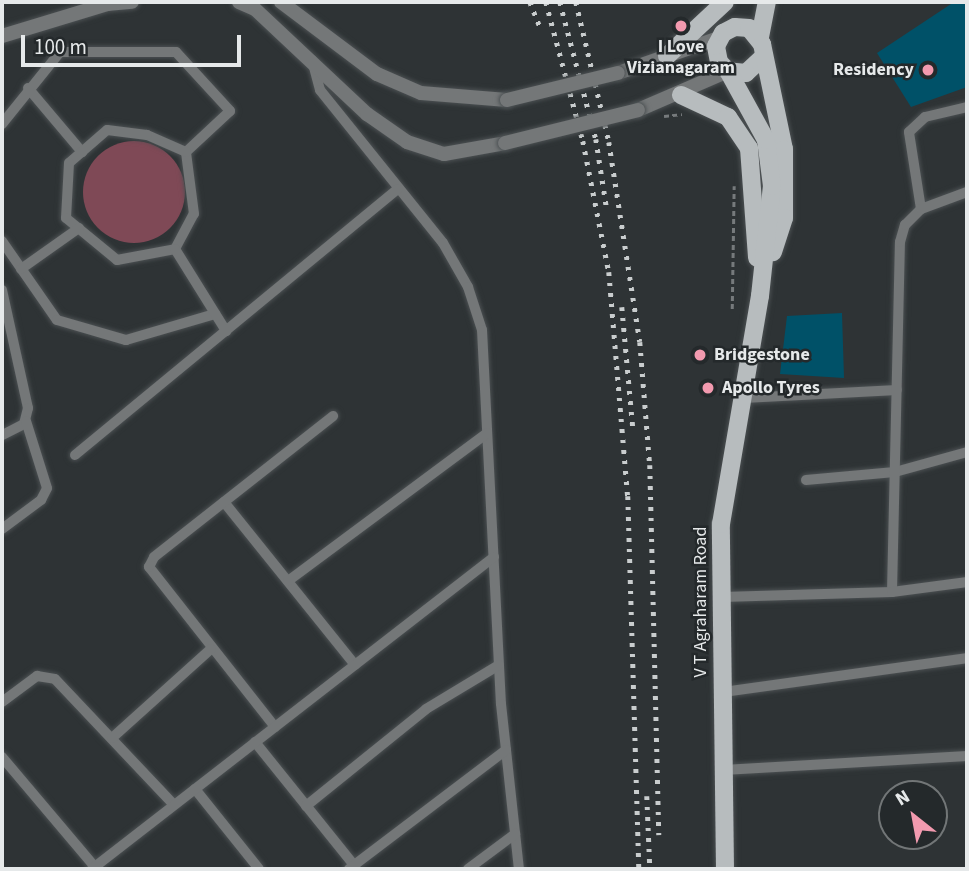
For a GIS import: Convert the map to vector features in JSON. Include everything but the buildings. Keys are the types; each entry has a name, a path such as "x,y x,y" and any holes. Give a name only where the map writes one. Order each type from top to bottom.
{"main road":[{"path":"667,56 725,2"},
{"path":"736,2 724,34 724,66 766,140 772,186 760,296"},
{"path":"760,296 783,218 784,149 762,58 760,37 767,2"},
{"path":"724,34 742,27 760,37"},
{"path":"724,66 746,72 762,58"},
{"path":"681,95 728,117 749,148 760,296"},
{"name":"V T Agraharam Road","path":"725,869 721,524 760,296"}],"street":[{"path":"2,36 111,3 132,2"},
{"path":"239,2 255,9 367,114 407,142 444,154 505,143 638,110 681,95 724,66"},
{"path":"281,2 377,74 421,93 507,100 618,73 724,34"},
{"path":"2,124 28,88 60,52 176,52 230,111 186,152"},
{"path":"312,61 320,90 443,243 468,287 482,330 499,665 519,869"},
{"path":"28,88 82,152"},
{"path":"921,209 909,132 925,117 967,107"},
{"path":"175,249 117,260 66,218 69,163 107,130 147,135 186,152"},
{"path":"175,249 194,215 186,152"},
{"path":"75,456 398,189"},
{"path":"892,592 900,242 905,225 921,209 967,192"},
{"path":"21,269 79,228"},
{"path":"2,241 57,320 126,340 215,314"},
{"path":"175,249 226,331"},
{"path":"2,289 28,408 26,421 47,488 41,500 2,529"},
{"path":"744,398 897,390"},
{"path":"275,727 149,567 154,557 333,416"},
{"path":"2,435 26,421"},
{"path":"288,581 487,433"},
{"path":"806,480 895,472 967,452"},
{"path":"224,502 355,665"},
{"path":"2,757 93,868 494,557"},
{"path":"722,597 892,592 967,582"},
{"path":"112,738 211,649"},
{"path":"723,692 967,658"},
{"path":"306,806 426,709 499,665"},
{"path":"2,702 25,683 47,676 63,684 174,805"},
{"path":"255,742 351,867 506,750"},
{"path":"724,770 967,756"},
{"path":"195,789 252,867"},
{"path":"468,869 515,834"}],"path":[{"path":"651,119 685,114"},
{"path":"732,309 734,184"}],"shaded area":[{"path":"134,141 153,145 170,156 181,173 185,192 181,211 170,228 153,239 134,243 115,239 98,228 87,211 83,192 87,173 98,156 115,145"}],"railway":[{"path":"530,2 540,27"},
{"path":"546,2 583,141 609,272 628,496 639,869"},
{"path":"560,2 596,139 607,210"},
{"path":"576,2 609,142 640,342 650,465 659,835"},
{"path":"622,307 633,429"},
{"path":"647,796 650,869"}],"place":[{"name":"I Love Vizianagaram","path":"681,26"},
{"name":"Residency","path":"928,70"},
{"name":"Bridgestone","path":"700,355"},
{"name":"Apollo Tyres","path":"708,388"}]}
